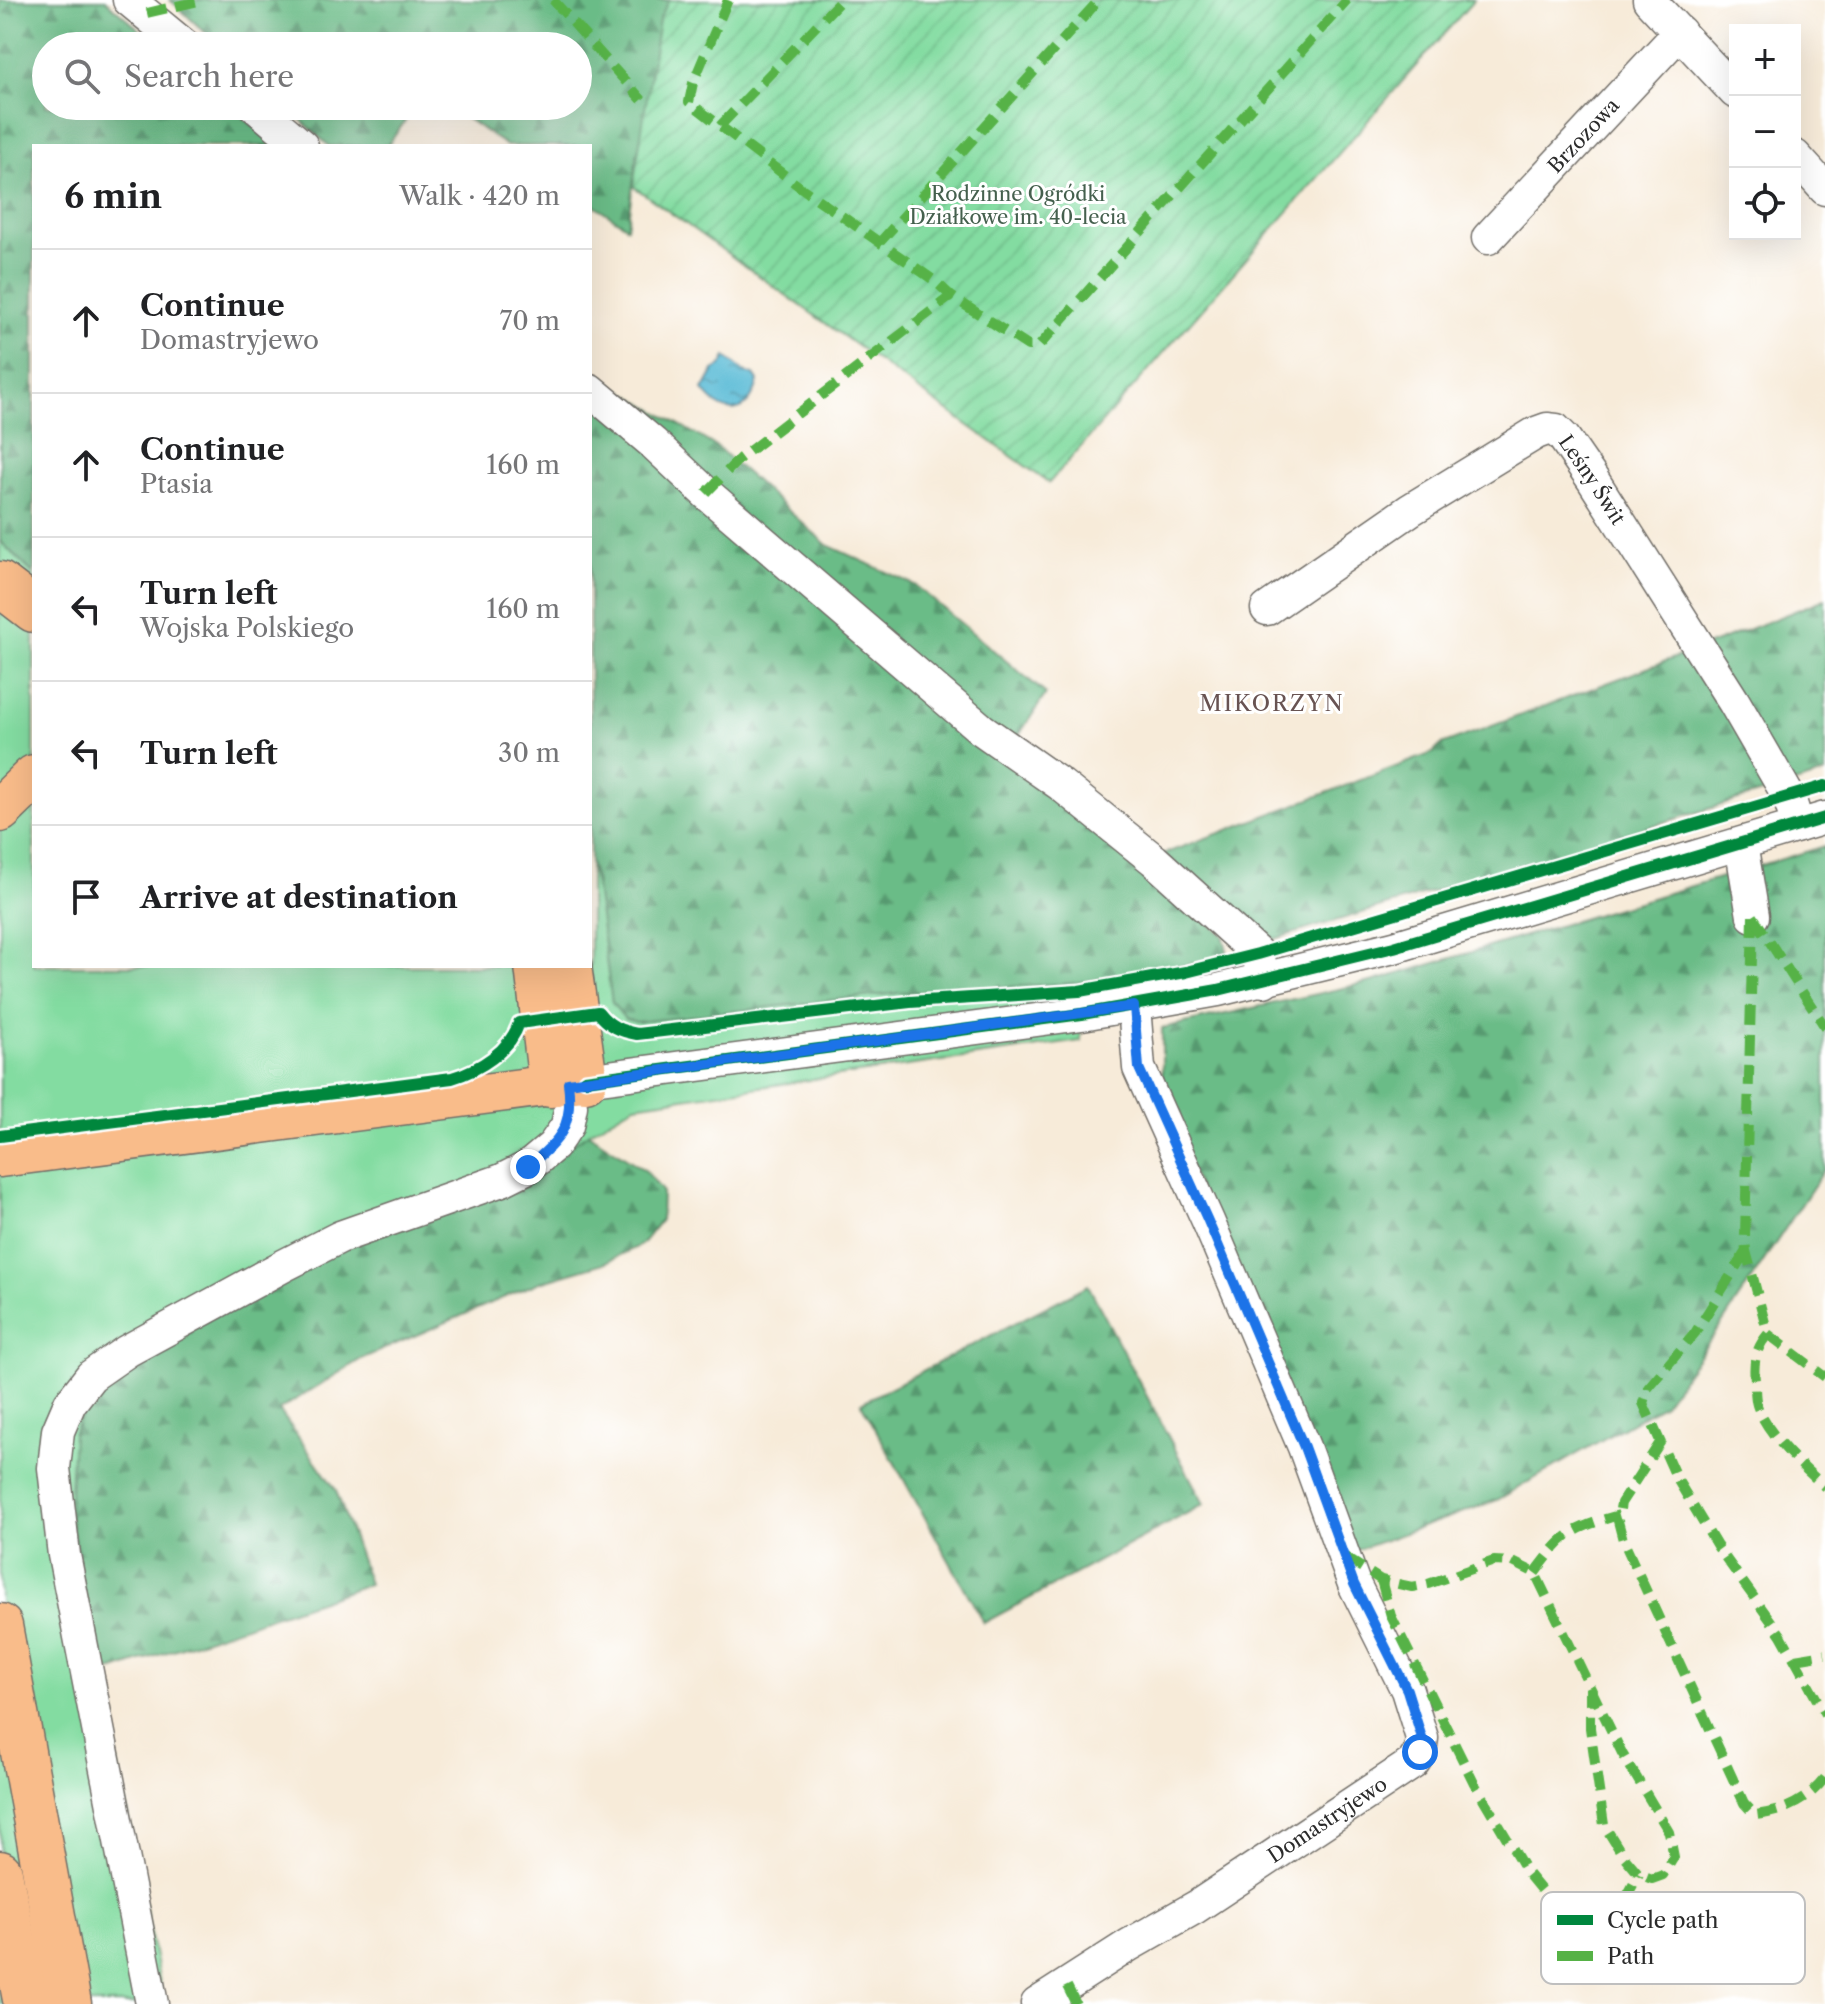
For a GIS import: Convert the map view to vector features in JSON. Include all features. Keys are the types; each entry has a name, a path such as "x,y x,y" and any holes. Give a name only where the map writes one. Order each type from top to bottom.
{"highway":[{"path":"0,584 32,608"},
{"path":"0,810 32,779"},
{"path":"538,968 568,1083"},
{"path":"568,1083 569,968"},
{"path":"0,1626 69,2004"},
{"path":"0,1873 25,2004"},
{"path":"0,1939 25,2004"}],"main road":[{"path":"9,1156 568,1083"}],"street":[{"path":"129,0 168,32"},
{"path":"1649,0 1729,85"},
{"name":"Brzozowa","path":"1488,238 1680,32"},
{"path":"271,120 300,144"},
{"path":"1801,163 1825,189"},
{"path":"592,392 981,729 1061,785 1154,860 1258,954 1264,981"},
{"name":"Leśny Świt","path":"1267,609 1410,510 1536,433 1556,430 1598,476 1640,571 1677,604 1789,797 1812,822"},
{"path":"152,2004 64,1555 54,1468 58,1431 70,1403 91,1376 127,1351 340,1237 502,1180 528,1167 553,1146 567,1126 571,1106 568,1083 1134,1006 1264,981 1394,947 1812,822"},
{"path":"1741,844 1753,916"},
{"name":"Domastryjewo","path":"1037,2004 1129,1945 1196,1907 1413,1763 1420,1752 1422,1738 1407,1690 1354,1584 1292,1419 1139,1068 1134,1006"}],"green space":[{"path":"0,0 105,0 143,32 32,32 32,120 246,120 275,144 32,144 32,572 0,541"},
{"path":"170,0 674,0 637,155 627,227 592,203 592,144 504,144 469,120 592,120 592,32 205,32"},
{"name":"Rodzinne Ogródki Działkowe im. 40-lecia","path":"669,0 1474,0 1049,483 633,186 659,20"},
{"path":"301,120 406,120 388,144 327,144"},
{"path":"592,378 602,379 717,447 827,545 915,585 1046,694 1007,753 1223,935 1229,958 1077,983 899,993 637,1022 625,1019 612,1003 592,870"},
{"path":"0,541 32,572 32,968 592,968 592,872 625,1019 637,1022 899,993 1077,983 1081,1041 635,1105 588,1133 528,1176 69,1512 164,2004 0,2004"},
{"path":"1825,599 1825,774 1262,943 1163,854 1433,753 1441,745"},
{"path":"1825,846 1825,1169 1721,1325 1664,1404 1497,1500 1349,1553 1162,1099 1162,1028 1375,981"},
{"path":"588,1133 646,1171 662,1191 661,1220 641,1245 604,1263 540,1282 363,1358 279,1410 336,1490 369,1584 99,1673 69,1512 73,1434 95,1383 340,1245 528,1176"},
{"path":"1088,1285 1204,1504 984,1623 861,1403"}],"water":[{"path":"726,357 758,381 749,402 735,410 719,405 703,390 714,370 721,366"}],"marked path":[{"path":"147,13 203,0"},
{"path":"553,0 581,32"},
{"path":"728,0 693,83 689,102 800,187 935,281 951,296 1028,346 1039,346 1347,0"},
{"path":"720,126 841,0"},
{"path":"880,242 1099,0"},
{"path":"592,44 642,100"},
{"path":"706,493 740,458 951,296"},
{"path":"1753,916 1745,1237 1768,1334 1755,1361 1756,1399 1762,1416 1777,1439 1825,1487"},
{"path":"1753,916 1825,1027"},
{"path":"1746,1251 1695,1333 1648,1388 1643,1403 1677,1479 1717,1546 1781,1635 1825,1714"},
{"path":"1768,1334 1825,1377"},
{"path":"1661,1441 1621,1503 1618,1521 1623,1540 1744,1803 1755,1815 1775,1811 1802,1799 1825,1778"},
{"path":"1535,1573 1570,1534 1589,1524 1619,1515"},
{"path":"1345,1557 1381,1580 1412,1587 1494,1561 1513,1562 1535,1573 1622,1753 1669,1832 1674,1857 1663,1875 1652,1879 1639,1874 1604,1825 1590,1728 1590,1688"},
{"path":"1381,1580 1391,1616 1474,1783 1528,1874 1543,1892"},
{"path":"1795,1659 1825,1654"},
{"path":"1629,1892 1639,1874"},
{"path":"1067,1986 1076,2004"}],"cycle path":[{"path":"0,1136 452,1078 473,1070 501,1051 519,1023 598,1012 615,1027 637,1034 910,1002 1079,991 1186,972 1258,954 1825,786"},
{"path":"585,1080 1082,1014 1218,990 1394,947 1825,818"}],"district":[{"name":"MIKORZYN","path":"1272,703"}],"route":[{"path":"528,1167 553,1146 567,1126 571,1106 568,1083 1134,1006 1139,1068 1304,1447 1354,1584 1407,1690 1422,1738 1420,1752"}]}
